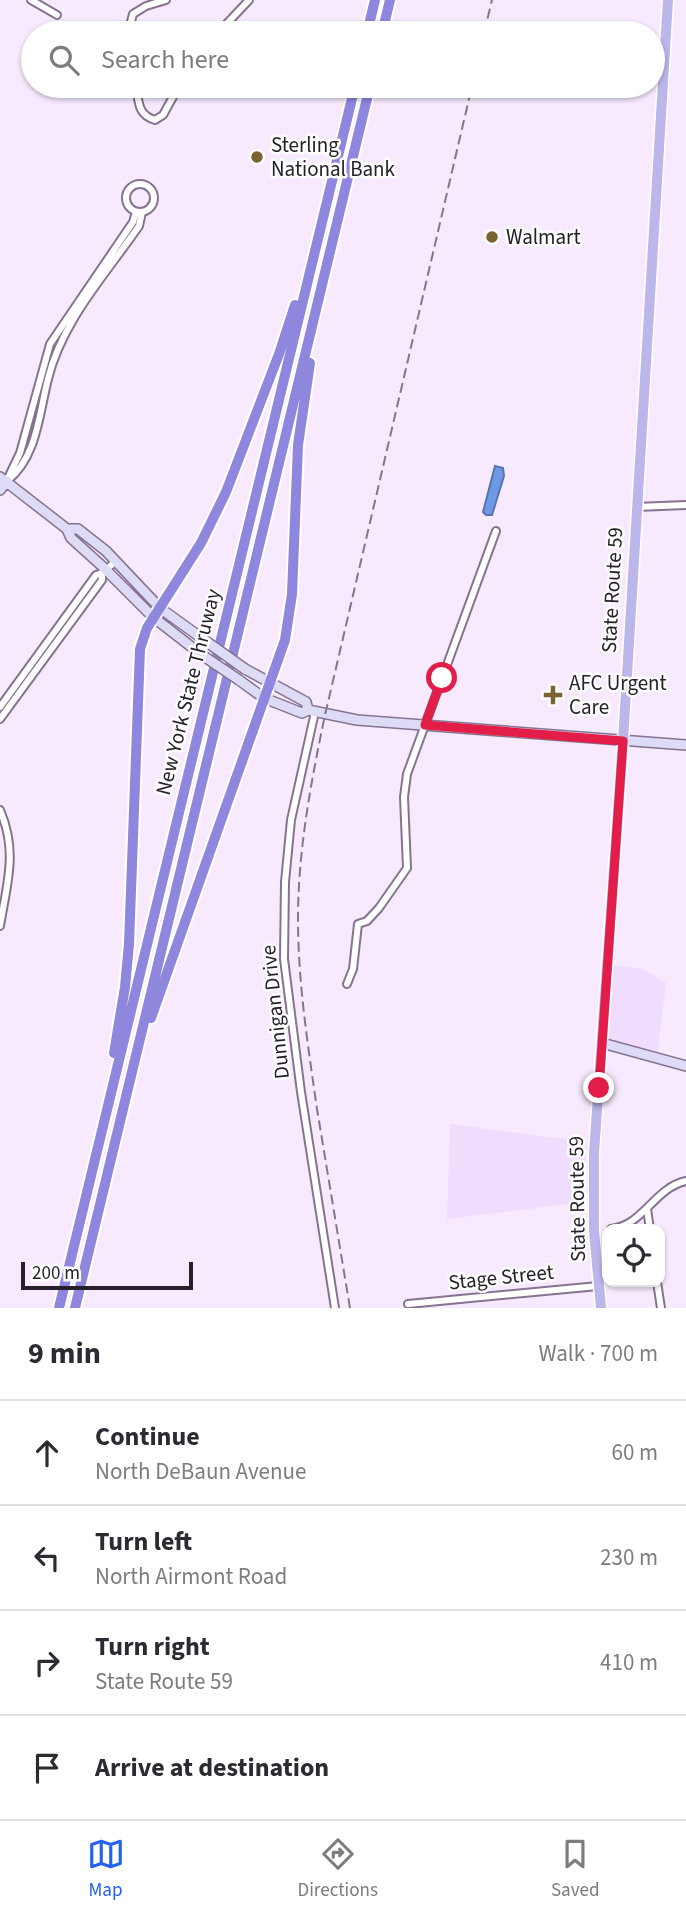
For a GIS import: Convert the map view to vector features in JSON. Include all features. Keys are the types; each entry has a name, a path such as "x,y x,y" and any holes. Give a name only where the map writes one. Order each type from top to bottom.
{"highway":[{"path":"370,21 375,0"},
{"path":"385,21 390,0"},
{"name":"New York State Thruway","path":"59,1308 352,98"},
{"name":"New York State Thruway","path":"75,1308 367,98"},
{"path":"90,1183 125,988 130,922 138,660 143,639 156,613 196,552 226,492 279,354 325,208"},
{"path":"124,1104 166,973 281,654 291,608 300,420 339,212"}],"main road":[{"name":"State Route 59","path":"665,48 668,0"},
{"name":"State Route 59","path":"601,1308 594,1231 594,1153 623,741 662,98"}],"street":[{"path":"31,0 57,15"},
{"path":"131,21 133,14 152,2 166,0"},
{"path":"229,21 249,0"},
{"path":"138,98 140,111 146,118 155,120 163,115 171,98"},
{"path":"141,183 151,188 154,198 151,207 139,212 128,207 125,197 132,185 141,183"},
{"path":"0,490 3,479 23,467 31,448 39,401 54,346 106,268 139,226 139,212"},
{"path":"3,479 67,529 71,538 104,572 156,613 202,655 264,698 302,713 312,711 357,720 686,745"},
{"path":"636,507 686,505"},
{"path":"67,529 78,529 106,551 156,613 207,642 270,684 306,702 312,711"},
{"path":"346,984 353,969 358,924 367,921 379,908 407,868 404,797 407,774 496,531"},
{"path":"0,707 96,575 115,562"},
{"path":"0,719 102,580 104,572"},
{"name":"Dunnigan Drive","path":"312,711 291,820 285,892 284,959 301,1092 335,1308"},
{"path":"0,810 6,824 11,852 0,926"},
{"path":"602,1043 686,1066"},
{"path":"629,1224 660,1194 686,1181"},
{"path":"647,1209 649,1224"},
{"path":"594,1231 602,1230"},
{"name":"Stage Street","path":"408,1304 598,1286"},
{"path":"658,1287 661,1308"}],"shaded area":[{"path":"611,965 643,969 666,983 657,1056 606,1041"},
{"path":"450,1124 587,1142 583,1202 447,1219"}],"water":[{"path":"495,466 503,468 504,476 492,515 486,515 483,512"}],"railway":[{"path":"487,21 492,0"},
{"path":"350,1308 304,1014 298,943 300,867 310,791 325,715 469,98"}],"place":[{"name":"Sterling National Bank","path":"257,157"},
{"name":"Walmart","path":"492,237"},
{"name":"AFC Urgent Care","path":"553,695"}],"route":[{"path":"442,678 425,725 623,741 599,1088"}]}
